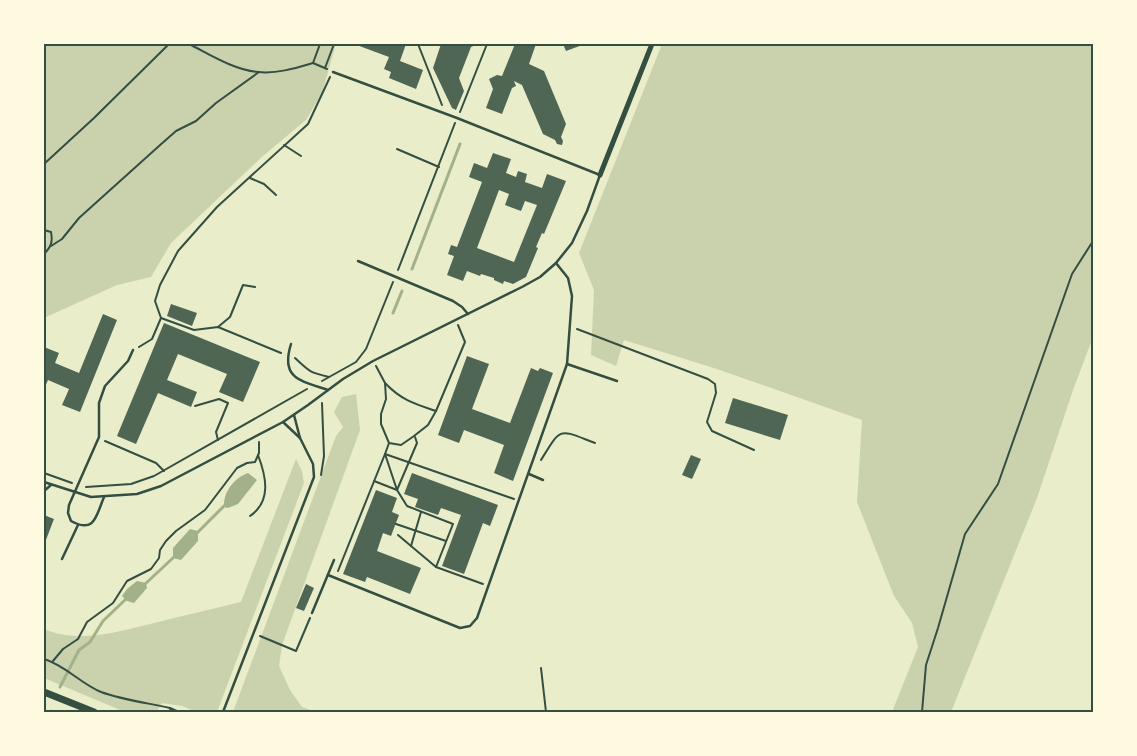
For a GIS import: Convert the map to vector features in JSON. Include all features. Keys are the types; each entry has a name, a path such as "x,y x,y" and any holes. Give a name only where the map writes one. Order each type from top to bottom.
{"street":[{"path":"600,175 652,44"},
{"path":"44,692 94,712"}],"lane":[{"path":"44,482 91,497 137,494 161,486 283,422 343,379 373,361 540,277 556,263 572,243 580,228 600,175 457,118 333,72"},
{"path":"358,261 453,301 468,314"},
{"path":"328,575 460,628 470,626 477,618 520,502 567,364 572,296 568,278 556,263"},
{"path":"291,344 287,356 290,372 294,377 328,390"},
{"path":"104,497 93,523 88,526 80,526 71,521 68,513 77,484 99,437 99,403 105,386 128,361 133,350"},
{"path":"567,364 617,381"},
{"path":"223,712 314,478 313,464 300,438 294,415"},
{"path":"283,422 300,438"},
{"path":"529,474 544,480"},
{"path":"44,491 50,485"},
{"path":"62,559 78,525"},
{"path":"312,613 334,560"}],"path":[{"path":"44,164 169,44"},
{"path":"133,350 152,339 161,318 155,302 160,285 178,251 217,206 308,124 333,72 313,63 289,70 259,72 235,66 190,44"},
{"path":"313,63 320,44"},
{"path":"325,68 334,44"},
{"path":"418,44 446,114"},
{"path":"44,473 86,488 131,484 154,476 356,362 366,349 487,44"},
{"path":"44,254 51,246 62,239 79,218 176,131 196,121 216,103 259,72"},
{"path":"284,145 301,156"},
{"path":"397,149 438,167"},
{"path":"250,178 264,184 276,195"},
{"path":"44,230 51,232 51,246"},
{"path":"922,712 926,665 965,534 998,484 1072,274 1093,241"},
{"path":"218,327 230,317 243,285 255,286"},
{"path":"161,318 194,330 218,327 296,359 304,368 313,373 330,377"},
{"path":"389,443 401,445 428,424 436,411 465,342 458,324 463,322"},
{"path":"570,327 708,379 715,384 716,393 708,422 709,427 712,431 754,450"},
{"path":"366,349 385,383 396,394 436,411"},
{"path":"335,578 389,443 381,424 381,414 386,399 385,383"},
{"path":"195,406 218,399 228,403 216,432 219,441"},
{"path":"533,461 538,463 556,436 561,433 568,433 595,443"},
{"path":"53,662 63,649 78,639 87,622 113,603 127,581 152,569 166,541 176,531 205,510 237,468 247,463 255,462 260,443 257,436"},
{"path":"396,490 410,463 417,443 414,436"},
{"path":"99,437 99,439 156,463 164,471"},
{"path":"385,454 520,502"},
{"path":"385,454 396,490 407,506 453,524 436,567"},
{"path":"250,516 257,511 265,496 265,473 258,455"},
{"path":"374,481 396,490"},
{"path":"411,546 421,512"},
{"path":"396,524 446,541"},
{"path":"398,535 436,567 489,586"},
{"path":"253,634 296,651 312,613"},
{"path":"44,659 53,662 102,692 170,708 176,712"},
{"path":"541,668 546,712"},
{"path":"170,708 176,712"}],"shaded area":[{"path":"44,44 336,44 322,93 306,120 263,156 171,243 151,277 117,285 44,318 44,248 47,239 44,236"},
{"path":"662,44 1093,44 1093,337 1037,498 951,712 892,712 918,647 912,623 894,596 857,502 862,420 717,369 624,340 616,366 591,355 594,290 579,253"},
{"path":"356,394 360,430 282,645 279,666 290,690 302,707 317,712 233,712 336,436 343,427 334,412 342,397"},
{"path":"296,459 302,471 304,483 217,712 196,712 182,706 162,703 156,712 125,712 44,678 44,629 58,634 73,636 103,634 241,602"},
{"path":"248,473 257,480 238,504 228,508 224,507 225,496 230,486 238,478"},
{"path":"190,529 198,531 198,541 181,560 173,558 173,548"},
{"path":"137,581 146,583 147,588 134,603 127,601 122,596"}],"building":[{"path":"354,44 406,44 400,61 423,70 416,89 389,78 391,72 384,69 389,57"},
{"path":"441,44 478,44 471,47 459,78 464,91 456,110 452,108 433,68"},
{"path":"515,44 536,44 529,64 544,71 566,124 561,137 562,145 557,144 555,140 543,134 522,85 514,81 516,86 512,88 502,114 486,108 493,89 489,79 497,75 502,76"},
{"path":"563,44 585,44 566,51"},
{"path":"493,153 511,159 506,173 516,177 518,171 527,174 525,182 542,188 547,174 566,181 544,234 542,233 536,247 538,248 526,277 513,284 504,281 503,284 494,280 494,278 481,274 480,276 467,271 463,281 447,275 454,256 448,254 451,245 457,247 482,182 469,177 474,163 487,168","holes":["499,190 509,194 505,205 521,211 525,201 537,205 514,262 477,248"]},
{"path":"171,304 197,313 192,326 167,316"},
{"path":"103,314 117,320 80,412 62,405 69,389 48,380 44,389 44,347 59,353 55,363 79,373"},
{"path":"164,323 260,362 243,402 219,392 227,374 178,354 167,380 197,392 191,407 158,393 136,444 117,436"},
{"path":"467,356 489,364 472,409 510,423 531,368 538,371 540,368 553,373 513,481 494,473 504,445 464,430 459,443 438,435"},
{"path":"733,398 788,415 780,440 725,423"},
{"path":"691,455 701,459 692,479 682,475"},
{"path":"412,473 498,505 490,526 483,523 464,574 442,566 461,515 441,508 438,515 415,507 418,499 404,494"},
{"path":"376,490 397,498 392,512 399,515 391,536 383,533 377,551 421,568 410,594 367,577 365,582 343,574"},
{"path":"44,515 54,519 44,545"},
{"path":"306,584 314,588 304,611 296,608"}],"waterway":[{"path":"412,269 460,144"},
{"path":"393,313 402,291"},
{"path":"196,534 225,505"},
{"path":"144,585 174,557"},
{"path":"60,687 79,650 90,642 103,621 127,598"}]}
